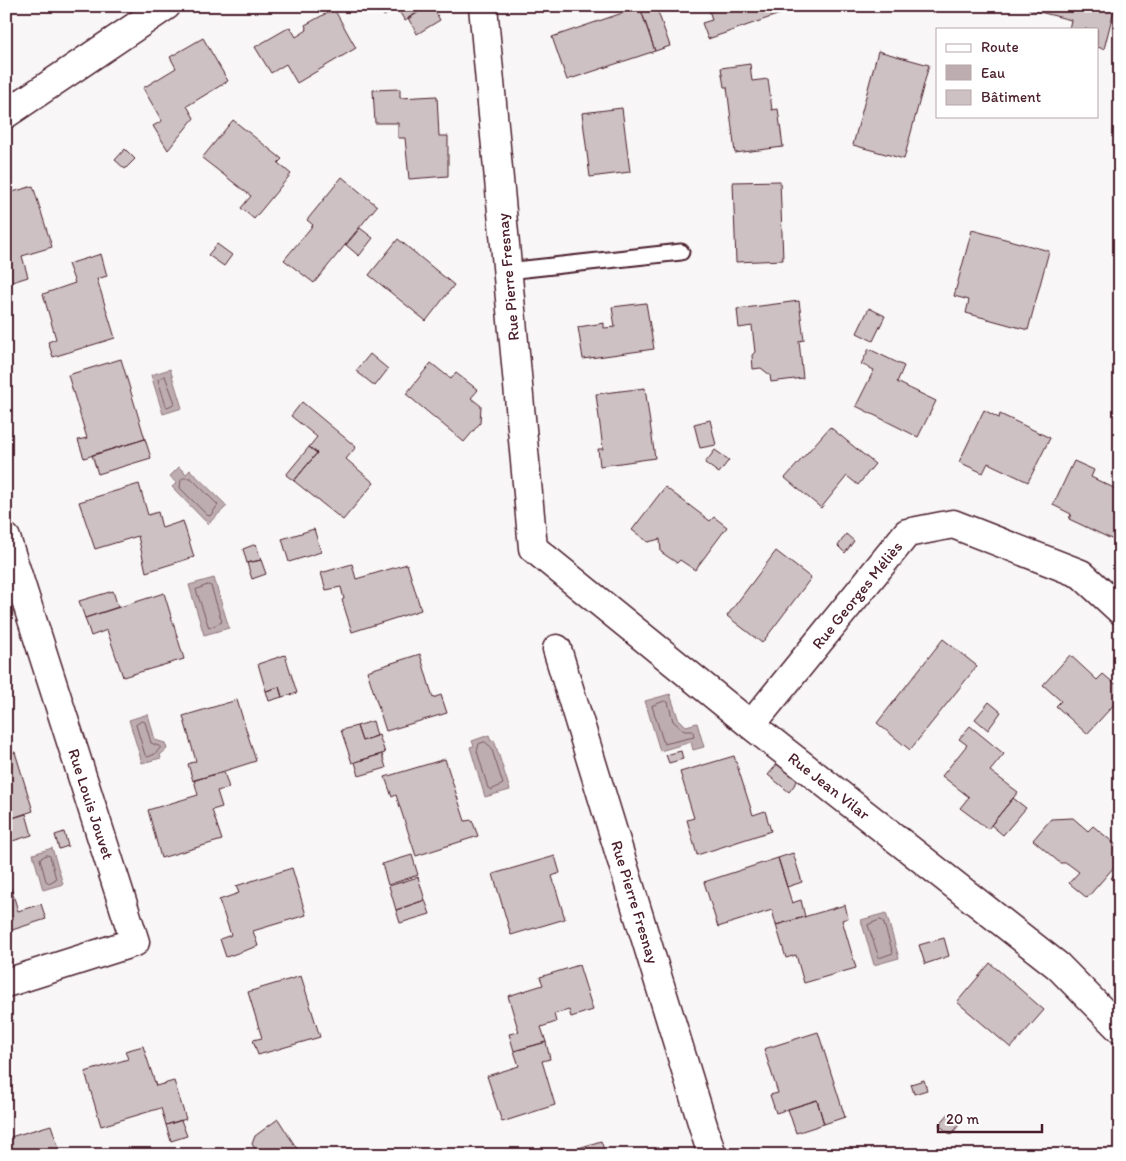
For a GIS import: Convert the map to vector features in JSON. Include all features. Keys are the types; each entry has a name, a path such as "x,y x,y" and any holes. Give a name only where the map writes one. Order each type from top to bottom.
{"street":[{"path":"6,114 166,6"},
{"name":"Rue Pierre Fresnay","path":"483,6 533,548"},
{"name":"Rue Georges Méliès","path":"751,725 907,533 953,524 1081,574 1120,610"},
{"name":"Rue Louis Jouvet","path":"6,538 134,942 6,984"},
{"name":"Rue Jean Vilar","path":"533,548 751,725 1058,966 1120,1029"},
{"name":"Rue Pierre Fresnay","path":"557,649 712,1155"}],"lane":[{"path":"507,271 681,252"}],"water":[{"path":"170,369 182,408 163,414 151,375"},
{"path":"179,467 186,474 190,470 227,506 208,524 172,487 176,483 170,476"},
{"path":"214,578 229,628 204,635 189,585"},
{"path":"670,694 678,718 686,726 697,723 704,747 693,750 691,742 660,751 645,701"},
{"path":"148,714 155,740 165,743 167,749 160,755 161,758 142,763 129,720"},
{"path":"489,735 491,741 494,740 510,790 485,797 470,747 474,746 472,741"},
{"path":"52,848 63,884 43,890 33,854"},
{"path":"886,913 899,958 874,965 861,920"}],"building":[{"path":"378,6 428,6 405,21 397,8 384,16"},
{"path":"428,6 432,6 440,20 417,34 408,18"},
{"path":"656,6 670,46 655,51 640,7"},
{"path":"708,6 796,6 797,8 708,39 702,23 712,20"},
{"path":"1029,6 1115,6 1104,49 1098,47 1098,28 1069,28 1071,20 1028,9"},
{"path":"640,7 655,51 567,80 552,37"},
{"path":"334,9 356,48 297,83 286,64 271,73 255,47 290,27 296,37 307,30 305,25"},
{"path":"203,38 228,81 187,106 194,118 168,150 153,126 162,121 143,88 176,68 170,57"},
{"path":"878,51 929,65 904,159 853,145"},
{"path":"750,64 752,81 768,79 772,110 778,109 783,147 735,153 727,87 724,87 721,68"},
{"path":"400,89 400,98 437,96 439,136 448,136 448,176 409,179 405,138 398,138 398,123 375,123 373,90"},
{"path":"622,108 630,172 590,177 582,113"},
{"path":"233,120 282,159 278,163 291,174 254,219 241,208 251,196 202,158"},
{"path":"125,149 135,159 125,169 115,160"},
{"path":"342,177 377,206 314,283 284,260 313,225 307,220"},
{"path":"780,181 783,260 736,262 733,182"},
{"path":"33,186 52,247 22,256 28,277 6,284 6,194"},
{"path":"360,228 373,238 359,256 346,245"},
{"path":"972,230 1049,251 1028,330 966,313 969,300 954,296"},
{"path":"398,239 454,285 426,321 369,275"},
{"path":"217,244 232,255 224,266 208,255"},
{"path":"101,254 107,276 97,279 115,338 53,357 48,342 56,339 43,294 75,283 68,264"},
{"path":"799,301 804,340 799,341 803,378 771,382 770,375 761,368 753,369 752,355 755,352 752,326 739,328 737,309"},
{"path":"646,303 654,349 583,359 578,327 604,323 604,328 615,327 612,307"},
{"path":"869,308 885,316 873,341 857,333"},
{"path":"869,349 904,366 897,382 936,401 918,437 856,406 874,370 861,364"},
{"path":"370,354 388,369 375,386 356,371"},
{"path":"121,359 145,439 84,458 78,440 87,438 68,375"},
{"path":"431,363 451,379 456,373 478,390 471,398 481,406 480,423 464,442 406,394"},
{"path":"645,388 655,458 600,466 598,449 603,449 596,394"},
{"path":"302,402 356,447 346,459 374,483 343,520 294,481 317,453 309,447 317,437 291,416"},
{"path":"984,410 999,418 1000,414 1050,438 1028,482 988,463 983,473 959,462"},
{"path":"710,420 716,445 700,448 694,424"},
{"path":"830,427 875,464 858,485 847,476 821,508 785,478"},
{"path":"145,439 151,458 98,474 92,455"},
{"path":"309,447 317,453 294,481 286,475"},
{"path":"715,450 729,460 719,473 705,463"},
{"path":"1074,461 1094,470 1091,477 1120,491 1120,543 1069,519 1071,514 1053,505"},
{"path":"139,484 148,515 158,512 162,528 183,521 194,557 146,572 138,536 95,549 79,502"},
{"path":"665,487 710,521 714,517 727,527 695,570 680,560 677,563 661,552 660,539 648,542 632,530"},
{"path":"314,529 321,552 289,562 282,539"},
{"path":"846,534 854,541 845,553 838,546"},
{"path":"256,544 261,560 247,563 243,549"},
{"path":"776,551 811,578 762,643 727,616"},
{"path":"261,560 266,574 252,579 247,563"},
{"path":"352,564 356,579 407,564 421,610 352,632 342,600 344,599 341,587 326,590 321,573"},
{"path":"113,591 118,607 85,618 79,601"},
{"path":"164,593 184,659 123,677 107,630 91,636 85,618"},
{"path":"943,639 977,666 910,750 877,723"},
{"path":"420,654 433,698 441,695 447,713 386,731 367,671"},
{"path":"285,655 297,693 282,697 279,687 266,691 258,664"},
{"path":"1070,655 1097,680 1103,674 1115,684 1120,680 1120,698 1087,734 1056,706 1061,701 1043,685"},
{"path":"279,687 282,697 269,701 266,691"},
{"path":"237,700 256,761 193,781 188,764 196,761 183,716"},
{"path":"989,702 1001,712 988,730 975,719"},
{"path":"373,721 377,736 362,741 357,726"},
{"path":"357,726 362,741 379,735 385,753 352,763 341,730"},
{"path":"970,726 1004,754 990,771 1018,792 988,829 960,808 969,797 942,776 967,745 959,739"},
{"path":"681,751 683,759 669,763 666,755"},
{"path":"15,752 33,811 6,820 6,754"},
{"path":"382,754 386,768 359,776 355,762"},
{"path":"734,756 753,815 765,811 771,831 697,855 687,820 694,818 680,772"},
{"path":"445,759 465,821 472,820 478,836 416,856 396,795 392,797 385,777"},
{"path":"778,763 799,779 789,792 768,775"},
{"path":"224,772 229,788 217,791 222,807 212,810 222,840 161,858 148,810 198,795 194,780"},
{"path":"1013,798 1026,808 1003,835 991,825"},
{"path":"26,814 32,835 6,843 6,820"},
{"path":"1073,818 1088,831 1093,826 1120,848 1120,860 1087,898 1069,883 1079,872 1067,863 1060,863 1033,840 1051,819"},
{"path":"64,832 68,846 59,849 55,835"},
{"path":"793,853 802,882 787,887 778,858"},
{"path":"412,855 418,875 388,885 382,864"},
{"path":"555,856 560,873 552,876 565,919 511,935 493,874"},
{"path":"778,858 792,903 801,900 805,917 776,925 772,910 718,927 704,882"},
{"path":"292,868 306,915 253,931 258,946 226,957 220,939 231,935 219,900 239,893 236,886"},
{"path":"1120,868 1120,886 1111,878"},
{"path":"6,871 18,911 41,904 46,919 6,932"},
{"path":"418,877 425,900 396,910 389,886"},
{"path":"425,900 430,914 400,923 396,910"},
{"path":"845,905 848,918 842,920 856,968 804,983 796,955 786,958 776,925"},
{"path":"944,938 949,956 925,964 919,945"},
{"path":"990,963 1044,1010 1011,1048 957,1002"},
{"path":"579,965 593,1010 571,1017 569,1010 554,1014 556,1022 541,1027 546,1042 514,1051 509,1034 519,1032 508,996 543,985 540,977"},
{"path":"301,976 320,1037 258,1055 253,1040 262,1038 248,992"},
{"path":"818,1032 845,1117 824,1124 817,1100 776,1113 770,1095 778,1093 764,1049"},
{"path":"546,1042 550,1059 542,1061 555,1105 502,1122 487,1076 519,1066 514,1051"},
{"path":"143,1046 156,1086 174,1081 186,1119 166,1125 161,1108 101,1126 85,1072 128,1059 125,1051"},
{"path":"924,1080 927,1090 914,1094 911,1084"},
{"path":"817,1100 824,1124 796,1133 788,1109"},
{"path":"951,1111 962,1121 951,1135 939,1125"},
{"path":"278,1119 301,1155 259,1155 252,1144 255,1136"},
{"path":"181,1120 187,1136 171,1141 166,1125"},
{"path":"51,1125 61,1155 6,1155 6,1135 7,1138"},
{"path":"601,1141 606,1155 556,1155"},
{"path":"815,1150 817,1155 795,1155"}]}
